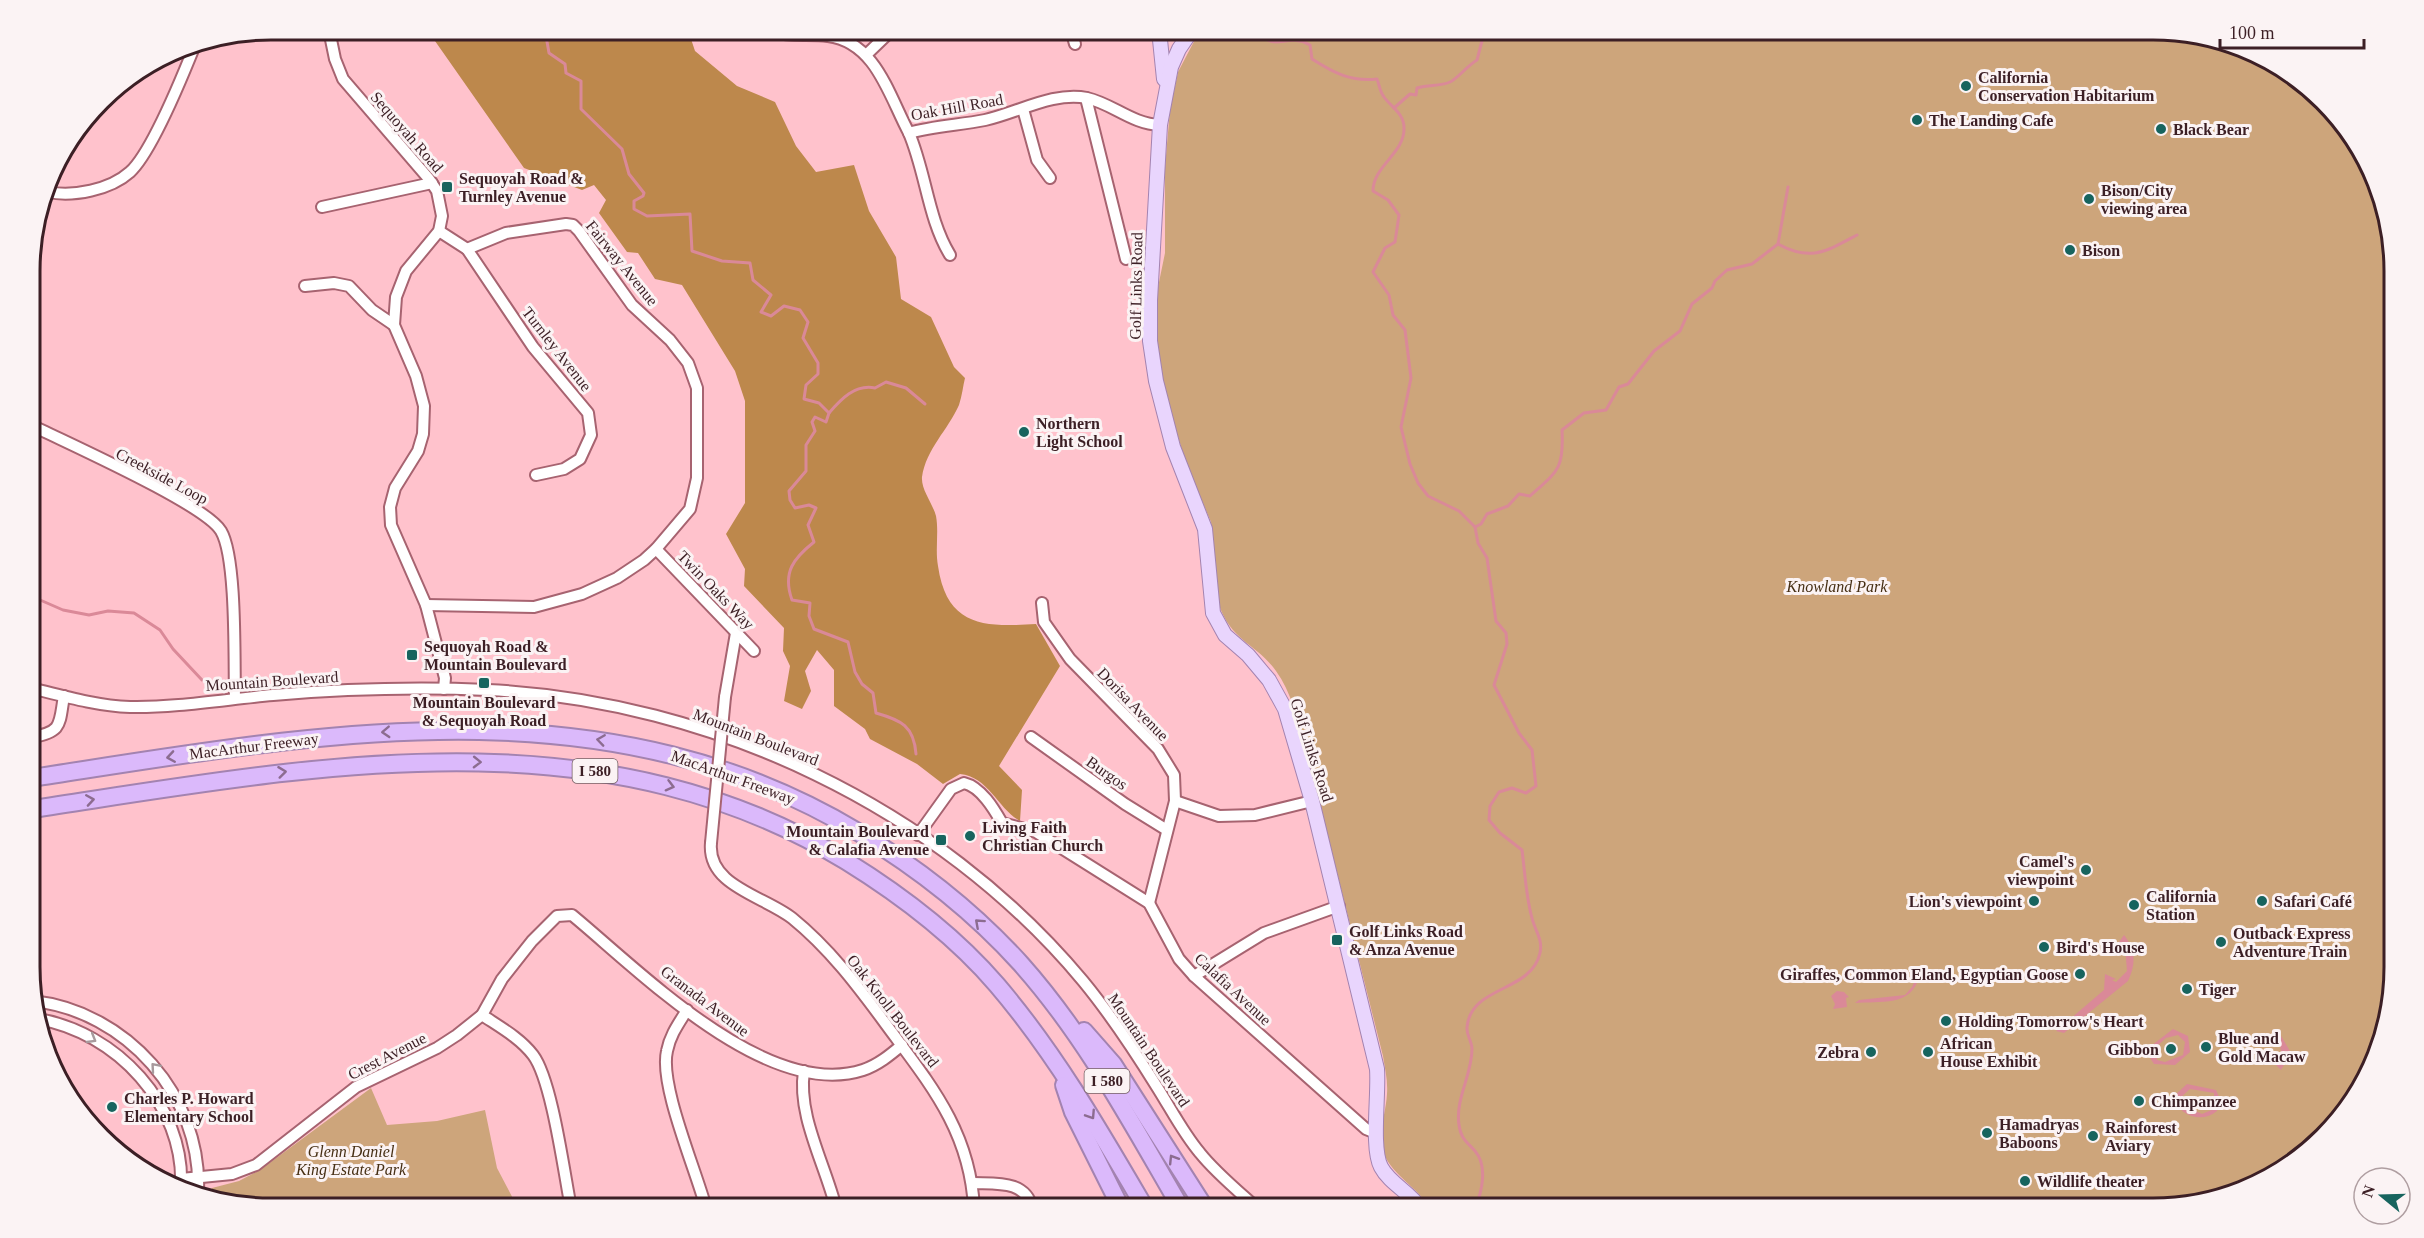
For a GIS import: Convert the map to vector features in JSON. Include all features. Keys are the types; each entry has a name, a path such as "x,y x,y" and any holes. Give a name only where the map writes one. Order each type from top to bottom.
{"highway":[{"name":"MacArthur Freeway","path":"40,777 262,743 403,731 535,732 622,743 708,765 756,782 844,824 927,879 990,933 1020,964 1055,1007 1099,1068 1174,1198"},
{"name":"MacArthur Freeway","path":"40,808 285,771 403,762 532,764 616,774 658,783 744,810 826,850 900,898 968,955 998,986 1058,1066 1095,1121 1139,1198"},
{"path":"1020,964 1113,1065 1199,1198"},
{"path":"1058,1066 1073,1112 1116,1198"}],"main road":[{"path":"1160,40 1165,89"},
{"name":"Golf Links Road","path":"1182,40 1165,89 1160,125 1150,300 1150,341 1156,381 1173,447 1205,529 1213,614 1225,635 1269,680 1285,709 1339,906 1377,1069 1379,1096 1376,1150 1381,1167 1410,1198"}],"street":[{"name":"Sequoyah Road","path":"331,40 335,59 344,79 437,191 442,216 439,231"},
{"path":"840,40 856,46 867,54 882,40"},
{"path":"1074,40 1075,44"},
{"name":"Oak Hill Road","path":"867,54 877,69 909,134 988,119 1053,100 1086,98 1135,120 1160,125"},
{"path":"55,193 85,192 108,184 131,172 150,142 190,56"},
{"path":"1086,98 1126,259"},
{"path":"1023,109 1037,160 1050,178"},
{"path":"909,134 921,161 938,235 950,255"},
{"path":"322,207 432,183"},
{"name":"Fairway Avenue","path":"426,605 534,607 582,594 617,578 656,549 690,509 698,478 697,388 688,363 670,340 632,304 573,225 566,224 506,233 467,249"},
{"path":"439,231 406,271 396,297 394,325 416,376 424,406 423,434 418,451 395,488 390,507 391,525 426,605 444,678 444,689"},
{"name":"Turnley Avenue","path":"439,231 467,249 533,347 588,413 591,435 580,459 564,469 536,476"},
{"path":"304,286 334,283 349,286 372,310 394,325"},
{"name":"Creekside Loop","path":"40,430 193,506 220,530 231,562 235,698"},
{"name":"Twin Oaks Way","path":"656,549 754,651"},
{"name":"Dorisa Avenue","path":"1042,603 1044,622 1070,659 1158,749 1174,776 1175,801 1149,903"},
{"name":"Oak Knoll Boulevard","path":"736,633 725,697 711,860 722,876 791,917 860,987 937,1092 958,1135 973,1183 974,1198"},
{"name":"Mountain Boulevard","path":"40,690 129,707 363,689 444,689 575,697 607,703 686,725 799,767 861,798 918,834 990,888 1060,956 1117,1025 1200,1154 1246,1198"},
{"path":"40,735 53,733 59,728 64,696"},
{"name":"Burgos","path":"1031,737 1125,804 1167,830"},
{"name":"Calafia Avenue","path":"918,834 951,789 959,784 969,784 986,800 1002,824 1036,832 1149,903 1179,959 1194,976 1366,1129 1376,1133"},
{"path":"1175,801 1219,816 1254,816 1312,801"},
{"path":"1194,976 1264,933 1339,906"},
{"name":"Granada Avenue","path":"572,915 687,1010 747,1050 804,1071 830,1075 864,1070 882,1061 902,1045"},
{"name":"Crest Avenue","path":"187,1181 232,1174 256,1164 356,1087 438,1048 482,1015 502,979 532,941 557,916 572,915"},
{"path":"43,1002 95,1019 130,1042 145,1056 173,1092 184,1114 192,1134 198,1185"},
{"path":"687,1010 673,1032 666,1053 665,1077 703,1198"},
{"path":"482,1015 512,1035 534,1056 547,1086 569,1198"},
{"path":"47,1022 86,1034 132,1068 152,1092 168,1120 178,1152 181,1179"},
{"path":"804,1071 802,1106 828,1175 834,1198"},
{"path":"973,1183 1014,1185 1028,1198"}],"green space":[{"name":"Knowland Park","path":"1195,40 2152,40 2182,42 2212,48 2241,58 2281,79 2316,108 2345,143 2360,170 2376,212 2382,242 2384,272 2384,966 2382,996 2376,1026 2366,1055 2345,1095 2316,1130 2281,1159 2254,1174 2212,1190 2182,1196 2152,1198 1422,1198 1393,1169 1382,1147 1387,1089 1383,1056 1294,707 1276,671 1237,635 1224,617 1219,605 1211,522 1187,466 1167,401 1155,340 1157,292 1165,253 1165,167 1170,110 1178,72"},
{"name":"Glenn Daniel King Estate Park","path":"371,1088 387,1125 437,1121 485,1110 497,1168 513,1198 272,1198 242,1196 211,1190 239,1181 260,1170"}],"shaded area":[{"path":"691,40 695,51 737,86 775,102 796,146 816,172 854,165 869,211 896,257 901,299 931,317 954,367 965,378 959,405 928,457 922,477 923,487 936,516 937,560 943,586 950,602 972,619 1001,625 1036,624 1060,666 999,766 1022,790 1020,821 1005,809 986,787 970,776 960,774 943,784 917,764 870,739 865,729 834,706 834,670 817,650 805,671 811,691 802,709 784,701 790,666 783,651 784,628 744,586 745,569 726,534 745,503 745,401 735,371 682,285 655,279 638,253 627,252 599,213 606,200 594,185 582,190 524,168 435,41"},
{"path":"2124,935 2131,946 2134,957 2128,981 2064,1033 2056,1031 2104,990 2105,974 2116,979 2112,980 2116,982 2127,971 2125,947 2120,948 2117,945"},
{"path":"1919,976 1916,986 1902,998 1884,1002 1855,1003 1859,1000 1905,995"},
{"path":"1837,991 1844,992 1849,997 1846,998 1847,1007 1833,1009 1835,1004 1831,996"},
{"path":"2173,1029 2188,1036 2190,1052 2175,1065 2154,1064 2150,1058 2151,1046","holes":["2178,1035 2185,1042 2183,1055 2165,1062 2157,1060 2156,1047 2166,1038"]},
{"path":"2280,1034 2291,1053 2281,1070 2275,1064 2282,1058 2280,1045 2275,1046 2270,1041 2274,1035"},
{"path":"2187,1084 2216,1090 2220,1099 2217,1111 2205,1117 2198,1117 2180,1109 2173,1097","holes":["2190,1089 2214,1093 2214,1109 2202,1114 2184,1106 2180,1098"]}],"waterway":[{"path":"547,40 549,53 565,64 566,73 581,81 581,109 622,149 629,174 644,193 634,201 634,209 647,216 690,214 692,251 722,261 750,263 753,280 771,295 761,312 771,316 784,306 800,310 808,322 803,338 818,363 818,374 806,385 804,399 819,403 829,413 826,422 815,417 812,422 815,431 806,445 806,471 789,491 790,500 795,508 809,505 816,508 808,525 814,542 792,566 788,581 789,590 792,600 810,603 809,616 814,629 848,642 855,672 862,684 873,693 876,713 893,718 905,726 915,744 916,754"},
{"path":"1268,40 1276,42 1294,40"},
{"path":"1294,40 1310,45 1312,59 1335,72 1351,78 1377,79 1383,95 1402,118 1404,128 1400,145 1378,174 1373,191 1388,200 1399,215 1395,242 1385,248 1373,272 1389,295 1393,315 1405,330 1411,378 1401,427 1410,464 1418,483 1428,496 1459,511 1475,527 1478,543 1487,558 1496,621 1506,633 1507,644 1494,685 1519,733 1532,750 1536,786 1526,793 1512,788 1499,792 1490,806 1489,820 1500,833 1522,850 1528,902 1541,948 1534,966 1525,976 1479,1003 1471,1013 1467,1027 1472,1046 1471,1059 1458,1115 1463,1137 1479,1157 1483,1171 1479,1198"},
{"path":"1394,108 1410,94 1416,95 1417,88 1446,84 1456,78 1477,60 1482,40"},
{"path":"1778,244 1788,187"},
{"path":"1475,527 1481,524 1487,514 1508,506 1519,494 1530,496 1547,481 1560,461 1562,430 1584,413 1606,410 1619,387 1628,384 1654,351 1680,331 1692,304 1712,288 1715,281 1727,270 1752,264 1778,244 1800,252 1819,252 1837,246 1857,235"},
{"path":"829,413 855,390 875,388 886,382 906,388 925,404"},
{"path":"40,600 63,610 89,615 108,611 134,613 160,630 173,649 202,680"}],"place":[{"name":"California Conservation Habitarium","path":"1966,86"},
{"name":"The Landing Cafe","path":"1917,120"},
{"name":"Black Bear","path":"2161,129"},
{"name":"Sequoyah Road & Turnley Avenue","path":"447,187"},
{"name":"Bison/City viewing area","path":"2089,199"},
{"name":"Bison","path":"2070,250"},
{"name":"Northern Light School","path":"1024,432"},
{"name":"Sequoyah Road & Mountain Boulevard","path":"412,655"},
{"name":"Mountain Boulevard & Sequoyah Road","path":"484,683"},
{"name":"Living Faith Christian Church","path":"970,836"},
{"name":"Mountain Boulevard & Calafia Avenue","path":"941,840"},
{"name":"Camel's viewpoint","path":"2086,870"},
{"name":"Lion's viewpoint","path":"2034,901"},
{"name":"Safari Café","path":"2262,901"},
{"name":"California Station","path":"2134,905"},
{"name":"Golf Links Road & Anza Avenue","path":"1337,940"},
{"name":"Outback Express Adventure Train","path":"2221,942"},
{"name":"Bird's House","path":"2044,947"},
{"name":"Giraffes, Common Eland, Egyptian Goose","path":"2080,974"},
{"name":"Tiger","path":"2187,989"},
{"name":"Holding Tomorrow's Heart","path":"1946,1021"},
{"name":"Blue and Gold Macaw","path":"2206,1047"},
{"name":"Gibbon","path":"2171,1049"},
{"name":"Zebra","path":"1871,1052"},
{"name":"African House Exhibit","path":"1928,1052"},
{"name":"Chimpanzee","path":"2139,1101"},
{"name":"Charles P. Howard Elementary School","path":"112,1107"},
{"name":"Hamadryas Baboons","path":"1987,1133"},
{"name":"Rainforest Aviary","path":"2093,1136"},
{"name":"Wildlife theater","path":"2025,1181"}]}
